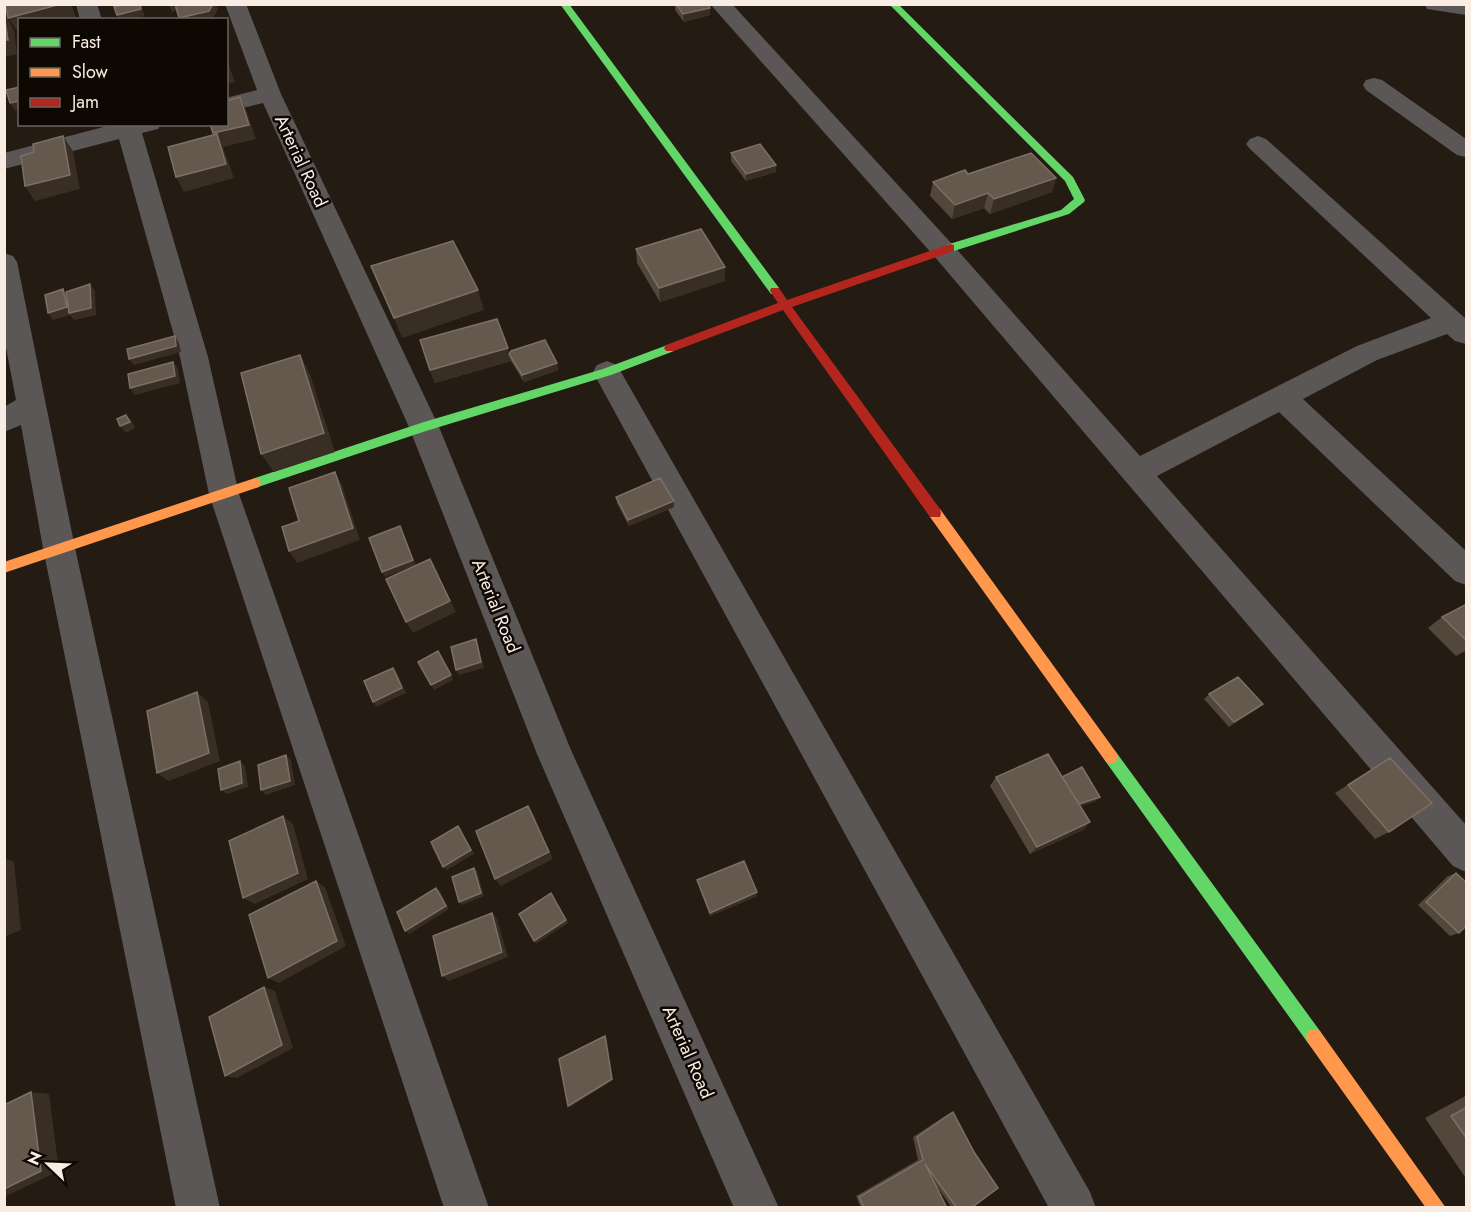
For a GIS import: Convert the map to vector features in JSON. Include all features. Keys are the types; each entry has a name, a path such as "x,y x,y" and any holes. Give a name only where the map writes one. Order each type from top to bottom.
{"street":[{"name":"Arterial Road","path":"235,4 270,94 424,427 555,754 757,1208"},
{"path":"564,4 785,305 1437,1208"},
{"path":"720,4 943,250 1467,853"},
{"path":"4,568 424,427 607,372 785,305 943,250 1065,212 1080,200 1070,179 893,4"},
{"path":"1435,4 1467,9"},
{"path":"1374,85 1467,150"},
{"path":"228,104 270,94"},
{"path":"4,161 136,126 194,357 224,494 467,1208"},
{"path":"1258,144 1458,329"},
{"path":"4,262 18,413 59,548 198,1208"},
{"path":"1135,473 1367,353 1458,329"},
{"path":"607,372 825,767 1074,1208"},
{"path":"1283,398 1467,571"}],"building":[{"path":"5,4 61,4 8,18"},
{"path":"140,4 141,9 117,15 114,7"},
{"path":"175,4 213,4 209,11 179,18"},
{"path":"676,4 708,4 710,8 683,14"},
{"path":"4,15 8,40 4,40"},
{"path":"18,87 18,101 10,103 6,90"},
{"path":"240,97 249,125 213,133 211,126 228,126 228,100"},
{"path":"217,134 226,164 176,177 168,147"},
{"path":"63,136 70,175 25,186 21,156 34,152 33,144"},
{"path":"760,144 776,165 746,174 731,153"},
{"path":"1031,153 1056,178 994,199 988,193 955,205 933,182 965,170 968,174"},
{"path":"701,229 725,267 659,288 636,249"},
{"path":"453,241 478,290 394,318 371,266"},
{"path":"90,284 91,308 69,313 66,292"},
{"path":"63,289 67,307 48,313 45,295"},
{"path":"497,319 508,348 430,370 420,340"},
{"path":"175,336 176,346 129,359 127,349"},
{"path":"545,340 557,363 522,375 509,354 511,351"},
{"path":"300,355 324,433 261,454 241,373"},
{"path":"173,362 175,376 130,388 128,374"},
{"path":"126,415 130,422 120,426 117,419"},
{"path":"335,472 353,528 289,551 282,527 299,521 289,488"},
{"path":"660,478 674,501 628,520 616,497"},
{"path":"400,526 413,560 382,572 369,538"},
{"path":"430,559 450,601 406,622 386,579"},
{"path":"1467,604 1467,641 1442,617"},
{"path":"476,639 481,662 456,670 451,647"},
{"path":"438,651 451,675 431,685 418,662"},
{"path":"393,668 402,688 373,702 364,681"},
{"path":"1238,677 1263,704 1234,722 1209,694"},
{"path":"197,692 209,753 157,773 147,711"},
{"path":"1048,754 1090,822 1037,847 996,777"},
{"path":"286,755 290,781 261,790 258,765"},
{"path":"1390,758 1432,803 1389,832 1348,785"},
{"path":"240,761 242,783 221,790 218,769"},
{"path":"1082,767 1100,797 1079,804 1062,777"},
{"path":"528,806 549,852 495,879 476,831"},
{"path":"283,816 298,873 243,898 229,841"},
{"path":"458,826 471,850 443,867 431,842"},
{"path":"744,861 757,892 710,913 697,880"},
{"path":"474,868 481,893 459,902 452,877"},
{"path":"1456,873 1467,883 1467,925 1459,933 1426,902"},
{"path":"316,881 337,941 268,978 249,915"},
{"path":"436,888 446,906 405,931 397,912"},
{"path":"551,893 566,920 534,941 519,914"},
{"path":"492,913 502,952 442,976 433,936"},
{"path":"264,987 282,1045 225,1076 209,1017"},
{"path":"605,1036 612,1079 568,1106 559,1059"},
{"path":"31,1092 41,1171 4,1189 4,1105"},
{"path":"1467,1107 1467,1139 1451,1116"},
{"path":"953,1112 974,1152 998,1188 971,1208 957,1208 925,1164 947,1208 864,1208 859,1197 923,1160 917,1137"}],"traffic: fast":[{"path":"564,4 775,291"},
{"path":"893,4 1069,179 1080,200 1065,212 950,248"},
{"path":"255,483 424,427 607,372 670,348"},
{"path":"1111,757 1314,1037"}],"traffic: slow":[{"path":"4,568 255,483"},
{"path":"935,513 1111,757"},
{"path":"1314,1037 1437,1208"}],"traffic: jam":[{"path":"670,348 785,305 950,248"},
{"path":"775,291 935,513"}]}
